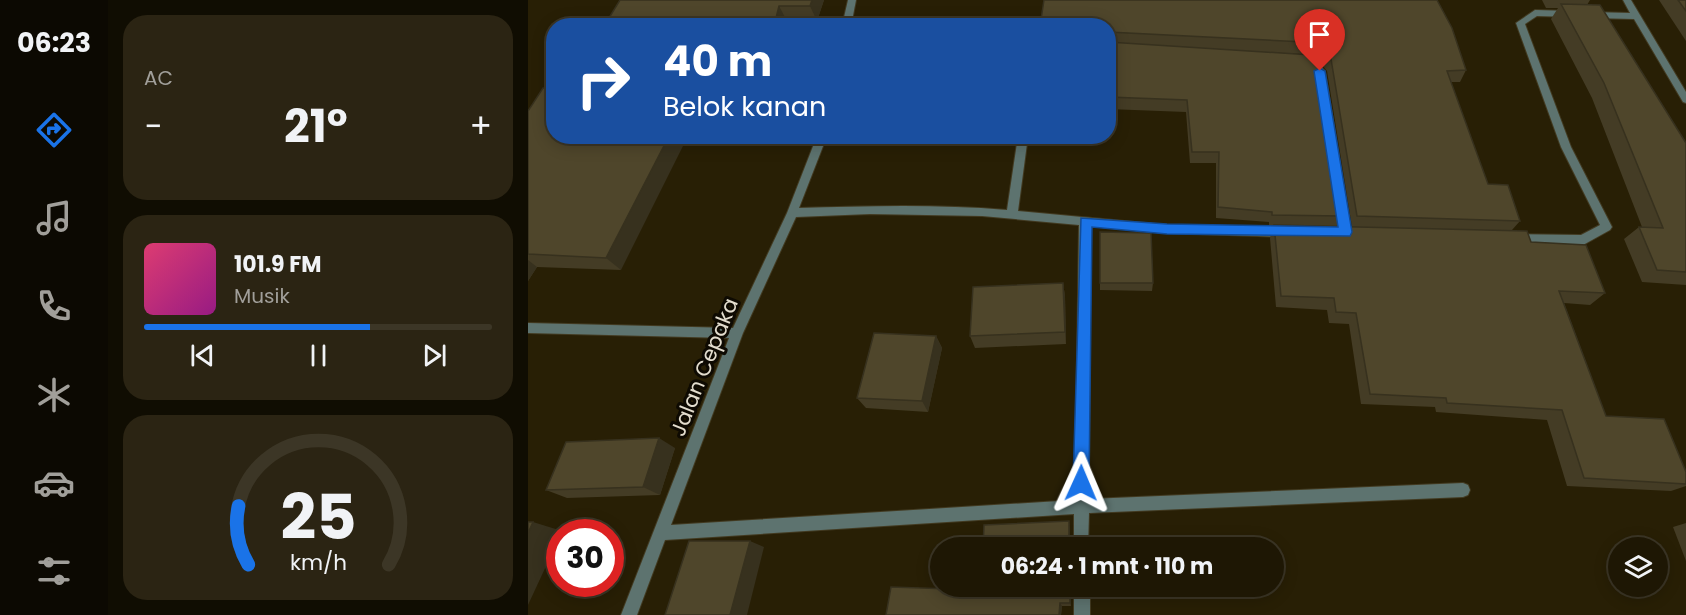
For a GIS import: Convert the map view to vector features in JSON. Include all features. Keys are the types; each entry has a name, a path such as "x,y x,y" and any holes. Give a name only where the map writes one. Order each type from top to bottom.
{"street":[{"path":"848,18 852,0"},
{"path":"1627,0 1686,100"},
{"path":"1500,238 1582,240 1606,227 1566,147 1520,23 1535,13 1637,16"},
{"path":"1289,58 1313,63 1320,71 1346,233"},
{"name":"Jalan Cepaka","path":"629,615 737,333 792,213 819,144"},
{"path":"1012,214 1022,144"},
{"path":"792,213 870,210 1012,214 1167,229 1304,233"},
{"path":"1081,537 1085,221"},
{"path":"528,327 737,333"},
{"path":"660,533 1081,507 1463,490"},
{"path":"1082,597 1082,615"}],"building":[{"path":"620,0 812,0 810,6 779,6 776,18 609,18"},
{"path":"1044,0 1437,0 1452,28 1466,70 1447,71 1488,184 1508,185 1520,221 1357,216 1331,59 1321,47 1304,42 1116,32 1116,18 1041,18"},
{"path":"1678,0 1686,0 1686,11"},
{"path":"1561,4 1600,5 1686,143 1686,272 1657,270 1639,227 1663,228 1604,83"},
{"path":"1116,43 1312,55 1317,61 1341,216 1272,215 1272,212 1218,207 1219,152 1192,152 1187,100 1116,97"},
{"path":"543,88 546,88 546,144 665,144 606,258 528,254 528,111"},
{"path":"1274,225 1527,231 1531,242 1586,245 1605,293 1559,291 1606,416 1664,419 1686,472 1686,484 1584,478 1562,410 1447,403 1446,398 1370,394 1356,313 1336,312 1334,298 1281,296"},
{"path":"1100,232 1151,233 1153,283 1100,283"},
{"path":"1063,283 1065,332 970,336 973,287"},
{"path":"874,333 936,336 922,401 857,398"},
{"path":"659,438 643,487 546,490 566,442"},
{"path":"1069,521 1069,537 983,537 984,525"},
{"path":"528,522 533,522 528,533"},
{"path":"689,541 750,541 730,615 665,615"},
{"path":"891,587 930,588 930,597 1070,597 1070,603 1060,603 1059,615 886,615"}],"route":[{"path":"1081,483 1085,221 1167,229 1315,234 1345,232 1320,71"}]}
